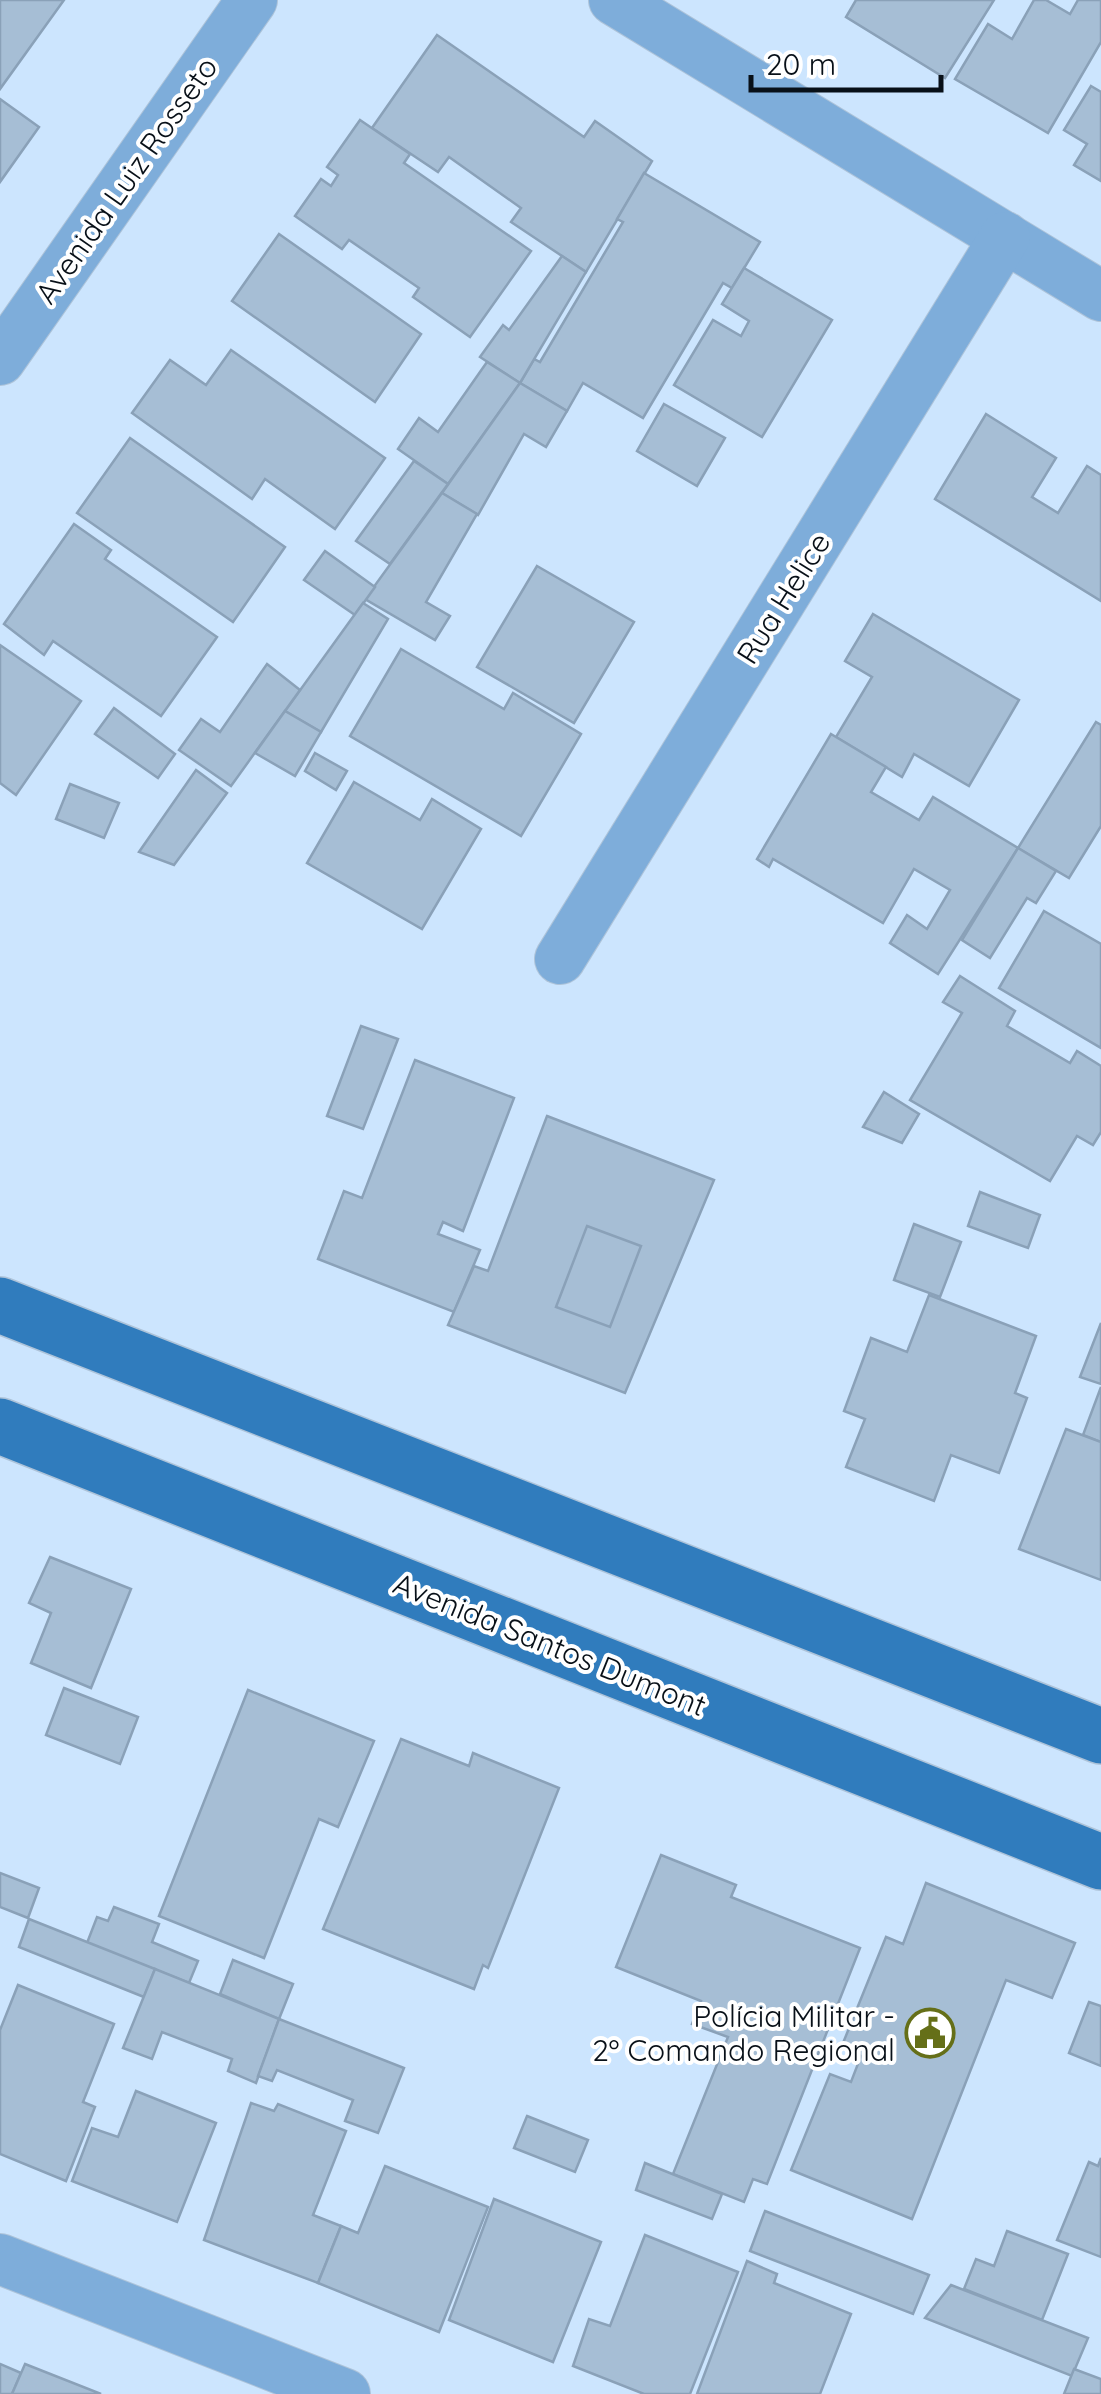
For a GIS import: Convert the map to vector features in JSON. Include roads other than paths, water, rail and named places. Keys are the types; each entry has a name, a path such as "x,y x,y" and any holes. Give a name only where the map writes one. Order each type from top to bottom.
{"main road":[{"path":"0,1305 1101,1736"},
{"name":"Avenida Santos Dumont","path":"0,1426 1101,1862"}],"street":[{"name":"Avenida Luiz Rosseto","path":"0,360 252,0"},
{"path":"614,0 1101,296"},
{"name":"Rua Helice","path":"560,959 1005,237"},
{"path":"0,2259 345,2394"}],"place":[{"name":"Polícia Militar - 2º Comando Regional","path":"930,2033"}]}
